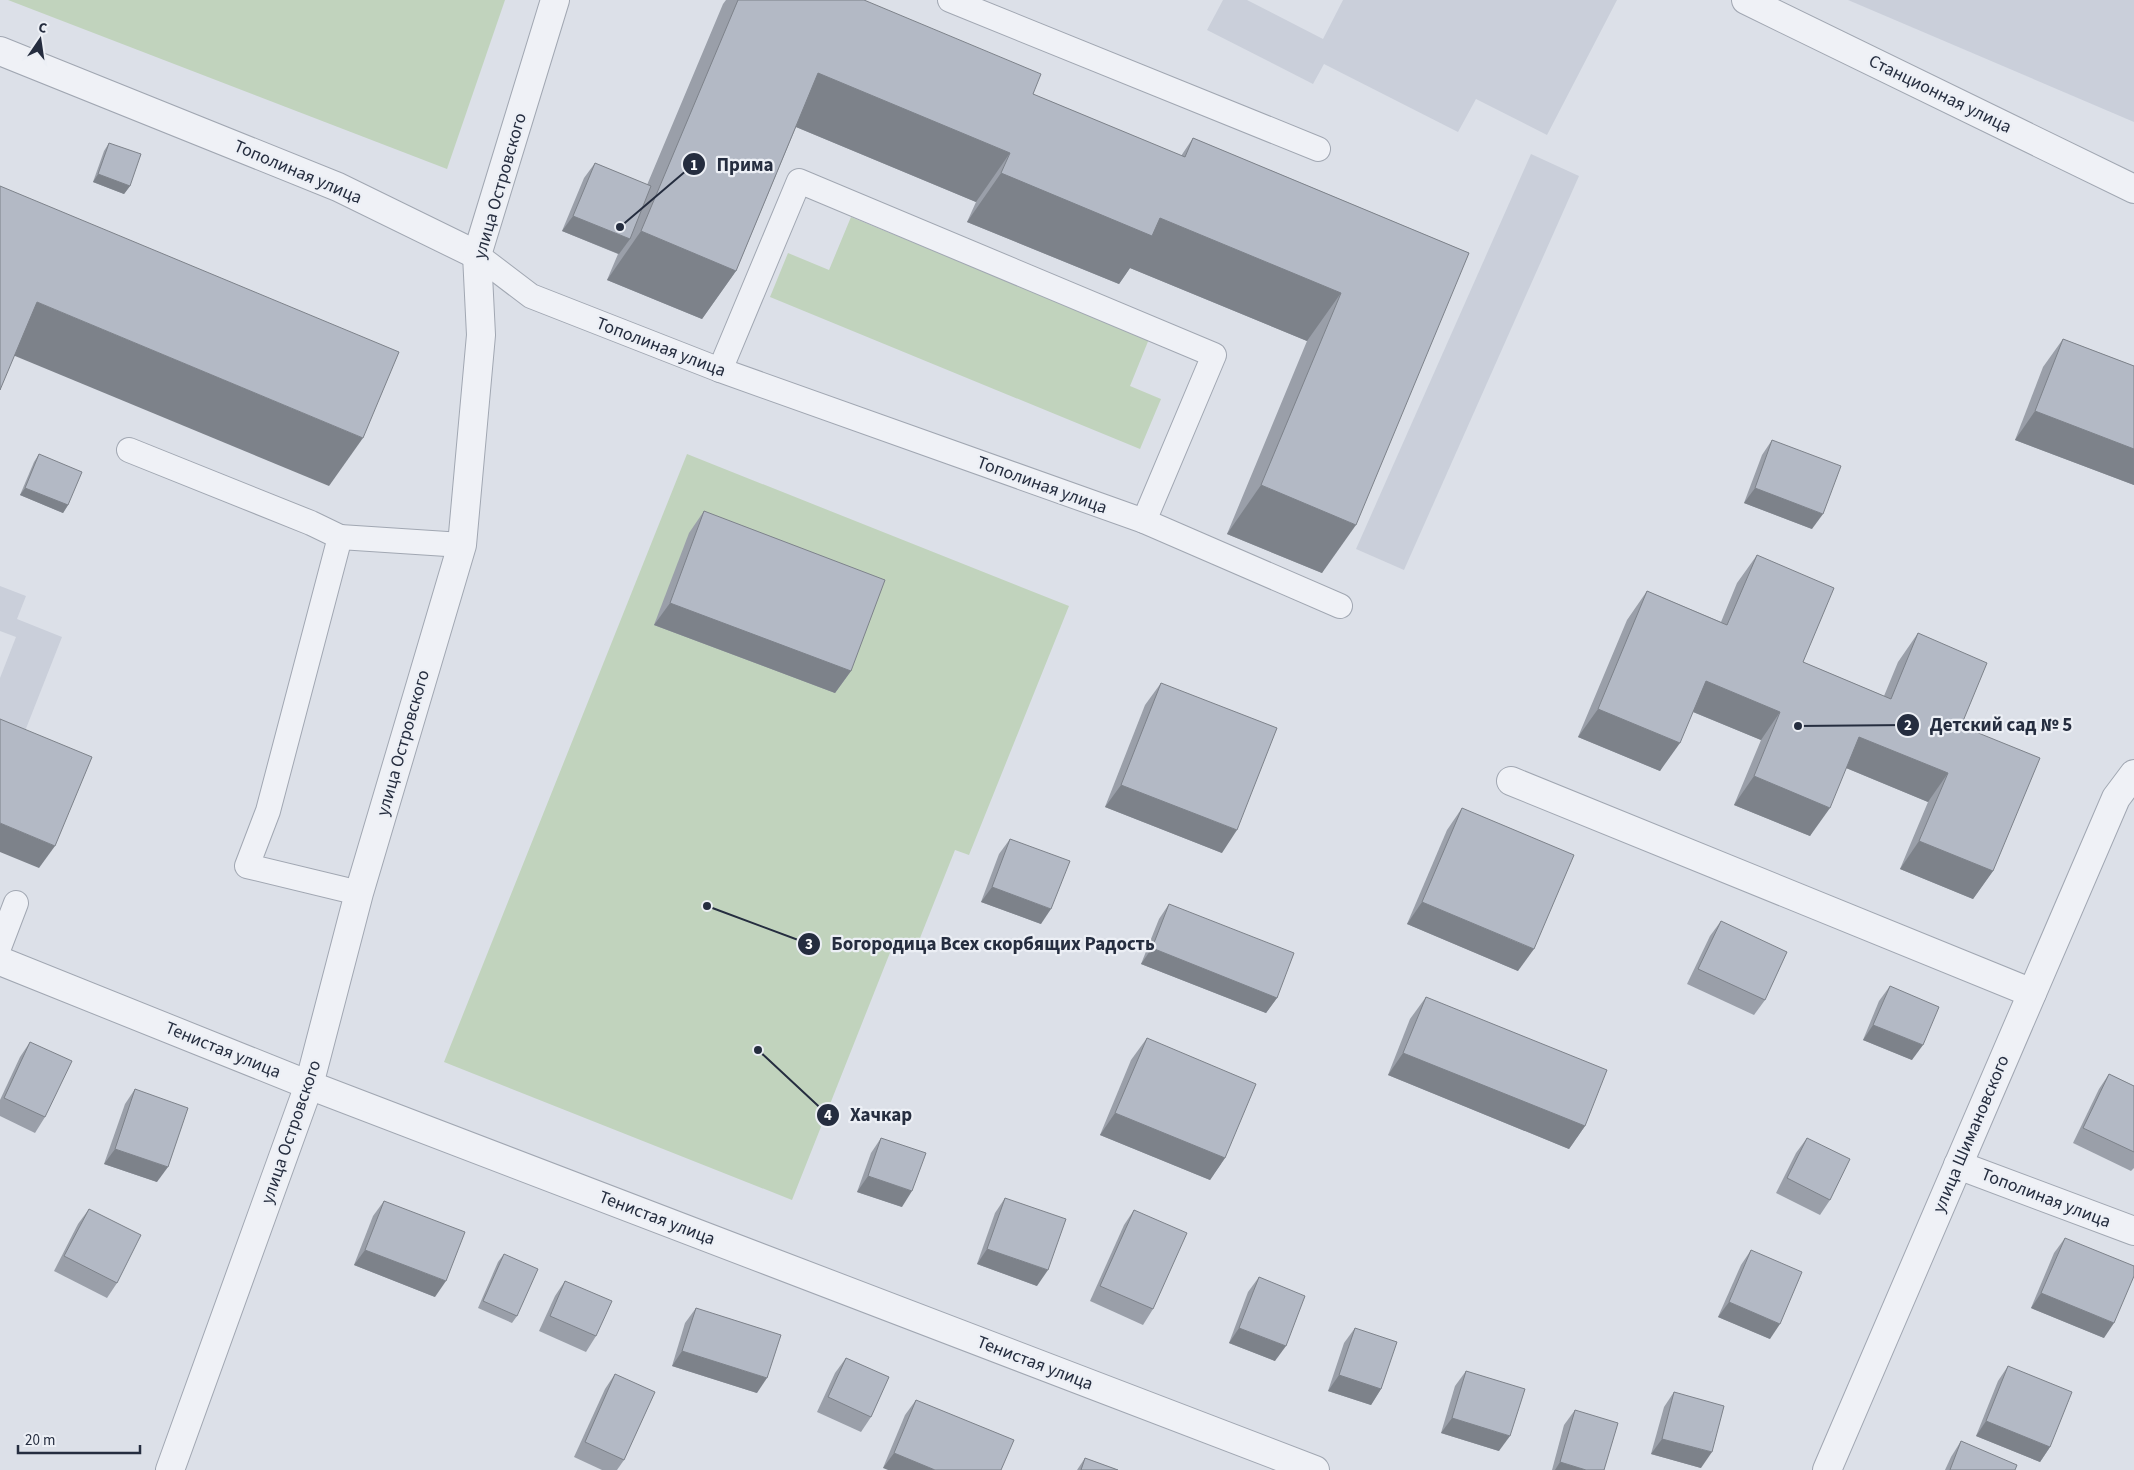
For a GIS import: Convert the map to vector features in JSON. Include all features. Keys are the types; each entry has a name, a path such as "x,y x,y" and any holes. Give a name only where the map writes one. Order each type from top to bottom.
{"street":[{"name":"улица Островского","path":"170,1470 310,1085 359,893 462,545 481,336 477,255 555,0"},
{"name":"Станционная улица","path":"1746,0 2134,189"},
{"name":"Тополиная улица","path":"0,52 338,187 477,255"},
{"name":"улица Шимановского","path":"1827,1470 2116,798 2134,774"},
{"path":"1510,781 2032,993"},
{"name":"Тенистая улица","path":"0,961 310,1085 1315,1470"},
{"name":"Тополиная улица","path":"1958,1165 2134,1232"}],"lane":[{"path":"950,0 1318,149"},
{"path":"720,370 799,181 1214,355 1144,522"},
{"name":"Тополиная улица","path":"477,255 531,296 720,370 1144,522 1340,606"},
{"path":"129,450 311,523 340,537 462,545"},
{"path":"340,537 268,811 247,866 359,893"},
{"path":"0,945 16,903"}],"shaded area":[{"path":"1223,0 1247,0 1323,39 1343,0 1617,0 1547,135 1476,99 1458,132 1324,64 1313,84 1207,30"},
{"path":"1848,0 2134,0 2134,122"},
{"path":"1531,154 1579,176 1404,570 1356,549"},
{"path":"0,586 26,596 17,619 62,637 16,754 0,748 0,678 16,637 0,631"}],"green space":[{"path":"8,0 505,0 447,169"},
{"path":"851,217 1149,339 1130,386 1161,399 1140,449 770,297 788,253 829,270"},
{"path":"687,454 1069,606 969,855 955,850 916,948 895,940 792,1200 444,1062"}],"building":[{"path":"738,0 864,0 1041,74 1033,94 1185,157 1193,138 1469,253 1356,525 1261,485 1341,293 1160,218 1152,236 1001,173 1010,153 818,73 736,271 641,231"},
{"path":"109,143 141,154 130,186 98,174"},
{"path":"595,163 651,186 630,239 573,216"},
{"path":"0,186 399,352 363,438 37,302 0,390"},
{"path":"2063,339 2134,366 2134,449 2035,411"},
{"path":"1772,440 1841,466 1823,514 1755,488"},
{"path":"39,454 82,472 68,505 25,488"},
{"path":"704,511 885,580 851,671 670,603"},
{"path":"1757,555 1834,588 1803,662 1891,699 1918,633 1987,663 1961,726 2040,758 1993,871 1919,841 1948,773 1859,737 1830,808 1754,776 1780,712 1706,681 1680,743 1598,709 1647,591 1727,625"},
{"path":"1161,683 1277,728 1237,830 1121,785"},
{"path":"0,719 92,757 55,846 0,823"},
{"path":"1462,808 1574,855 1534,949 1422,902"},
{"path":"1010,839 1070,861 1051,909 992,887"},
{"path":"1169,904 1294,953 1277,998 1152,948"},
{"path":"1721,921 1787,952 1765,1000 1698,969"},
{"path":"1890,986 1939,1007 1923,1045 1873,1025"},
{"path":"1426,997 1607,1070 1585,1126 1403,1053"},
{"path":"1147,1038 1256,1084 1225,1158 1115,1113"},
{"path":"30,1042 72,1061 45,1117 4,1098"},
{"path":"2109,1074 2134,1086 2134,1152 2083,1128"},
{"path":"135,1089 188,1108 168,1167 115,1149"},
{"path":"881,1138 926,1153 912,1191 868,1176"},
{"path":"1807,1138 1850,1159 1830,1200 1787,1178"},
{"path":"1005,1198 1066,1219 1048,1270 987,1249"},
{"path":"384,1201 465,1232 446,1281 365,1250"},
{"path":"89,1209 141,1235 117,1283 64,1256"},
{"path":"1134,1210 1187,1233 1153,1309 1100,1286"},
{"path":"2065,1238 2134,1266 2134,1276 2114,1323 2041,1293"},
{"path":"1751,1250 1802,1272 1780,1324 1729,1302"},
{"path":"504,1254 538,1269 517,1316 483,1301"},
{"path":"1259,1277 1305,1296 1286,1346 1239,1328"},
{"path":"565,1281 612,1301 596,1336 550,1316"},
{"path":"696,1308 781,1335 767,1378 682,1351"},
{"path":"1355,1328 1397,1342 1381,1389 1339,1375"},
{"path":"846,1358 889,1377 871,1417 828,1397"},
{"path":"2008,1366 2072,1392 2050,1447 1986,1421"},
{"path":"1466,1371 1525,1389 1510,1436 1452,1418"},
{"path":"615,1374 655,1392 624,1460 585,1442"},
{"path":"1674,1392 1724,1406 1712,1452 1662,1439"},
{"path":"916,1400 1014,1440 1001,1470 935,1470 894,1453"},
{"path":"1575,1410 1618,1423 1604,1470 1586,1470 1560,1462"},
{"path":"1961,1441 2017,1465 2015,1470 1950,1470"},
{"path":"1085,1458 1118,1470 1081,1470"}],"place":[{"name":"Прима","path":"620,227"},
{"name":"Детский сад № 5","path":"1798,726"},
{"name":"Богородица Всех скорбящих Радость","path":"707,906"},
{"name":"Хачкар","path":"758,1050"}]}
